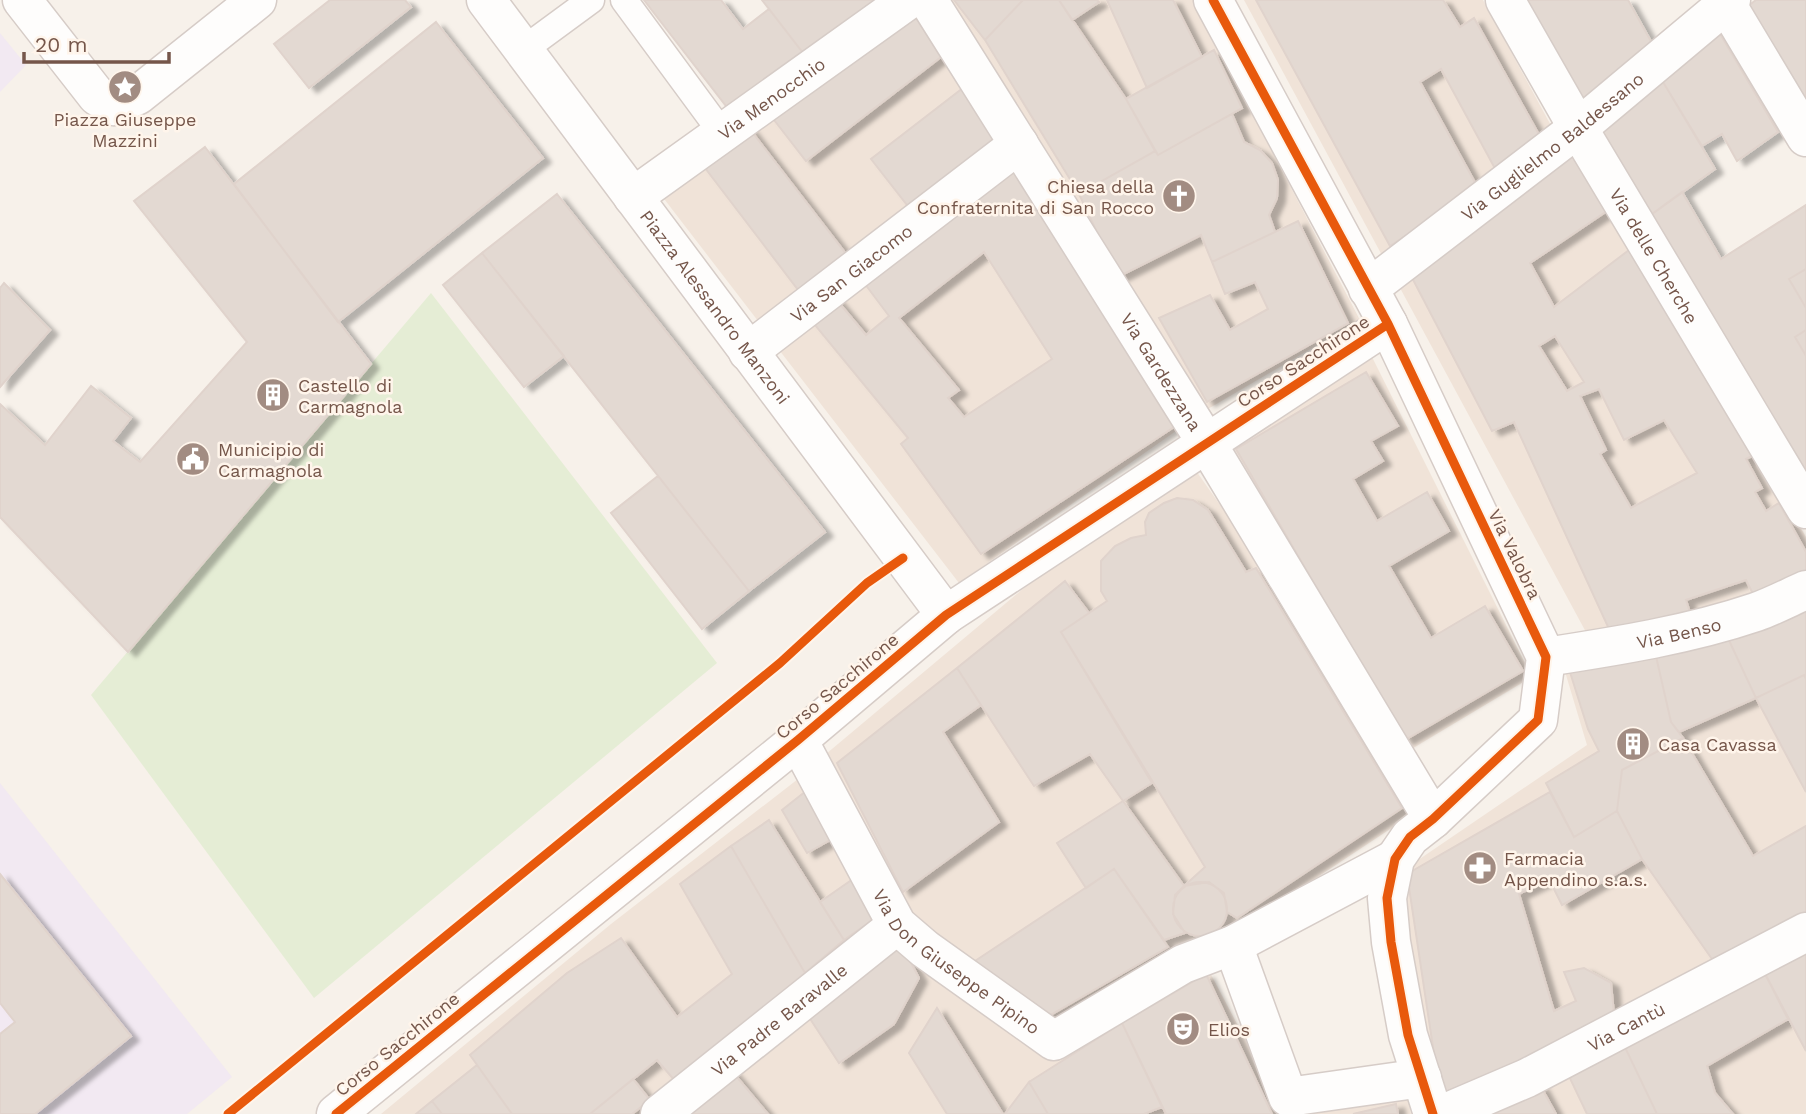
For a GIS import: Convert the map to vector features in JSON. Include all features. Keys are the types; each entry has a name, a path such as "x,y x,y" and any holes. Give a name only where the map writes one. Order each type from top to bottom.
{"street":[{"path":"22,0 97,96 114,106 138,95 257,0"},
{"name":"Piazza Alessandro Manzoni","path":"485,0 946,615"},
{"name":"Via Menocchio","path":"633,197 908,0"},
{"name":"Via Gardezzana","path":"928,0 1206,442 1433,819"},
{"name":"Via Valobra","path":"1213,0 1388,324 1546,657"},
{"name":"Via delle Cherche","path":"1505,0 1578,128 1806,509"},
{"path":"1727,1 1806,137"},
{"name":"Via Guglielmo Baldessano","path":"1368,289 1578,128 1727,1"},
{"name":"Via San Giacomo","path":"748,352 1018,144"},
{"name":"Corso Sacchirone","path":"336,1114 798,740 946,615 1388,324"},
{"name":"Via Benso","path":"1546,657 1636,643 1712,625 1758,611 1806,590"},
{"path":"1433,1114 1408,1035 1391,942 1387,898 1395,859 1410,837 1433,819 1538,720 1546,657"},
{"name":"Via Don Giuseppe Pipino","path":"798,740 897,925 925,949 1054,1041 1183,964 1233,945"},
{"path":"1395,859 1233,945 1288,1097 1422,1078"},
{"name":"Via Padre Baravalle","path":"660,1114 897,925"},
{"name":"Via Cantù","path":"1443,1114 1527,1078 1806,932"}],"lane":[{"path":"523,50 591,0"},
{"path":"624,0 722,133"}],"shaded area":[{"path":"940,0 1193,0 1360,320 1201,413"},
{"path":"1244,0 1483,0 1555,133 1384,259"},
{"path":"912,2 1007,141 765,330 658,191"},
{"path":"0,33 26,65 0,92"},
{"path":"1575,134 1806,537 1806,581 1753,605 1587,634 1393,275"},
{"path":"1016,156 1186,424 959,583 773,342"},
{"path":"1372,357 1532,677 1405,753 1221,445"},
{"path":"1194,468 1261,563 1413,814 1224,939 1047,1025 910,922 826,754 1061,557"},
{"path":"1806,595 1806,923 1439,1102 1408,981 1402,871 1587,745 1563,665"},
{"path":"807,772 887,924 650,1114 381,1114 611,924"},
{"path":"0,783 232,1077 187,1114 0,1114"},
{"path":"898,930 1057,1047 1206,965 1284,1113 1406,1087 1411,1114 670,1114"},
{"path":"1806,937 1806,1114 1461,1114"}],"green space":[{"path":"431,293 717,663 314,998 91,695"}],"building":[{"path":"330,0 405,0 411,7 309,88 274,44"},
{"path":"644,0 721,0 743,29 769,9 807,58 733,115"},
{"path":"762,0 882,0 807,58"},
{"path":"954,0 1023,0 985,40"},
{"path":"1023,0 1059,0 1126,99 1155,151 1079,194 985,40"},
{"path":"1059,0 1097,0 1099,2 1072,20"},
{"path":"1107,0 1173,0 1202,57 1147,88"},
{"path":"1256,0 1443,0 1460,27 1474,18 1542,140 1498,174 1441,69 1420,82 1478,188 1390,246"},
{"path":"1523,0 1628,0 1653,45 1583,102"},
{"path":"1756,0 1806,0 1806,114 1743,10"},
{"path":"910,8 941,57 806,161 771,116"},
{"path":"436,22 543,158 338,322 234,184"},
{"path":"1719,32 1778,132 1737,161 1722,134 1702,146 1660,77"},
{"path":"1214,50 1242,108 1158,155 1126,99"},
{"path":"1660,77 1715,169 1648,217 1598,125"},
{"path":"963,88 998,142 911,210 871,159"},
{"name":"Chiesa della Confraternita di San Rocco","path":"1232,114 1244,142 1260,150 1272,163 1278,180 1277,198 1269,215 1275,232 1212,262 1201,235 1118,277 1079,194 1155,151 1158,155"},
{"path":"749,128 850,259 802,295 702,164"},
{"path":"1569,143 1610,209 1530,263 1554,307 1633,247 1756,454 1746,459 1762,488 1755,492 1766,511 1779,503 1806,552 1806,574 1755,598 1746,580 1686,600 1693,622 1615,642 1514,422 1492,431 1408,270","holes":["1555,336 1584,382 1567,391 1539,346","1599,389 1624,440 1664,420 1697,473 1631,508 1600,454 1606,450 1580,396"]},
{"name":"Castello di Carmagnola","path":"205,147 371,364 128,652 0,517 0,404 45,445 91,386 131,418 113,441 140,462 247,342 134,201"},
{"path":"1013,163 1177,425 981,554 901,444 908,438 810,319 835,298 866,335 889,316 862,280","holes":["984,252 1052,359 964,417 948,398 959,390 899,318"]},
{"path":"1682,192 1721,259 1806,205 1806,269 1789,279 1806,308 1806,330 1795,337 1806,356 1806,479 1648,217"},
{"path":"557,194 825,532 749,591 482,253"},
{"path":"1298,221 1348,323 1207,402 1159,318 1210,295 1230,330 1268,309 1255,282 1225,294 1212,262"},
{"path":"482,253 564,356 524,387 443,285"},
{"path":"1806,269 1806,308 1789,279"},
{"path":"4,283 50,330 0,387 0,288"},
{"path":"1806,330 1806,356 1795,337"},
{"path":"1366,372 1398,426 1371,441 1383,461 1353,479 1377,521 1427,492 1449,531 1389,566 1431,638 1485,606 1523,671 1405,740 1236,449"},
{"path":"658,476 749,591 702,629 611,513"},
{"path":"1177,498 1193,500 1208,510 1246,572 1256,568 1402,808 1237,918 1227,912 1224,893 1209,882 1184,886 1205,867 1061,632 1107,601 1101,591 1101,561 1115,546 1131,538 1146,535 1145,522 1149,513"},
{"path":"1065,581 1089,613 1061,632 1152,783 1123,801 1090,754 1034,786 957,668"},
{"path":"1806,601 1806,679 1804,675 1756,698 1726,634"},
{"path":"1726,634 1756,698 1679,732 1671,722 1653,643"},
{"name":"Casa Cavassa","path":"1653,643 1671,722 1683,738 1622,770 1617,811 1574,837 1546,783 1599,751 1588,729 1569,669"},
{"path":"957,668 981,705 943,732 999,822 903,892 837,763"},
{"path":"1804,675 1806,679 1806,792 1756,698"},
{"path":"1683,738 1753,856 1806,826 1806,915 1712,959 1642,859 1617,811 1622,770"},
{"path":"806,791 830,840 807,853 782,810"},
{"path":"1550,792 1574,837 1617,811 1642,859 1562,905 1549,879 1519,894 1554,1011 1576,1001 1564,972 1584,968 1611,983 1614,1014 1561,1046 1440,1094 1407,874"},
{"path":"1123,801 1184,886 1175,895 1173,914 1185,933 1164,940 1114,869 1086,888 1057,843"},
{"path":"769,820 844,940 805,973 731,846"},
{"path":"731,846 805,973 676,1082 657,1060 590,1114 512,1114 470,1055 567,973 621,938 677,1017 732,974 680,884"},
{"path":"1114,869 1168,947 1047,1017 975,961"},
{"path":"0,874 131,1036 35,1114 0,1114 0,1034 15,1022 0,1003"},
{"path":"853,879 874,919 844,940 820,902"},
{"path":"1200,882 1219,890 1227,909 1219,928 1200,936 1181,928 1173,909 1181,890"},
{"path":"899,940 919,978 894,1024 839,1063 807,1014"},
{"path":"1806,941 1806,1051 1762,968"},
{"path":"1762,968 1788,1019 1707,1066 1715,1093 1733,1114 1657,1114 1621,1039"},
{"path":"1206,974 1272,1114 1166,1114 1122,1023"},
{"path":"937,1008 1003,1114 947,1114 909,1053"},
{"path":"1122,1023 1162,1107 1144,1114 1048,1114 1029,1082"},
{"path":"1621,1039 1657,1114 1587,1114 1566,1070"},
{"path":"477,1065 512,1114 442,1114 432,1101"},
{"path":"731,1070 768,1114 676,1114"},
{"path":"633,1079 650,1100 632,1114 590,1114"},
{"path":"1029,1082 1048,1114 1005,1114"},
{"path":"1540,1085 1556,1114 1482,1114"},
{"path":"432,1101 442,1114 416,1114"},
{"path":"1396,1104 1398,1114 1353,1114"}],"cycle path":[{"path":"1213,0 1388,324 1546,657 1538,720 1433,819 1410,837 1395,859 1387,898 1391,942 1408,1035 1433,1114"},
{"path":"336,1114 798,740 946,615 1388,324"},
{"path":"228,1114 780,663 867,583 903,558"}],"place":[{"name":"Piazza Giuseppe Mazzini","path":"125,87"},
{"name":"Chiesa della Confraternita di San Rocco","path":"1179,196"},
{"name":"Castello di Carmagnola","path":"273,395"},
{"name":"Municipio di Carmagnola","path":"193,459"},
{"name":"Casa Cavassa","path":"1633,744"},
{"name":"Farmacia Appendino s.a.s.","path":"1480,868"},
{"name":"Elios","path":"1183,1029"}]}
